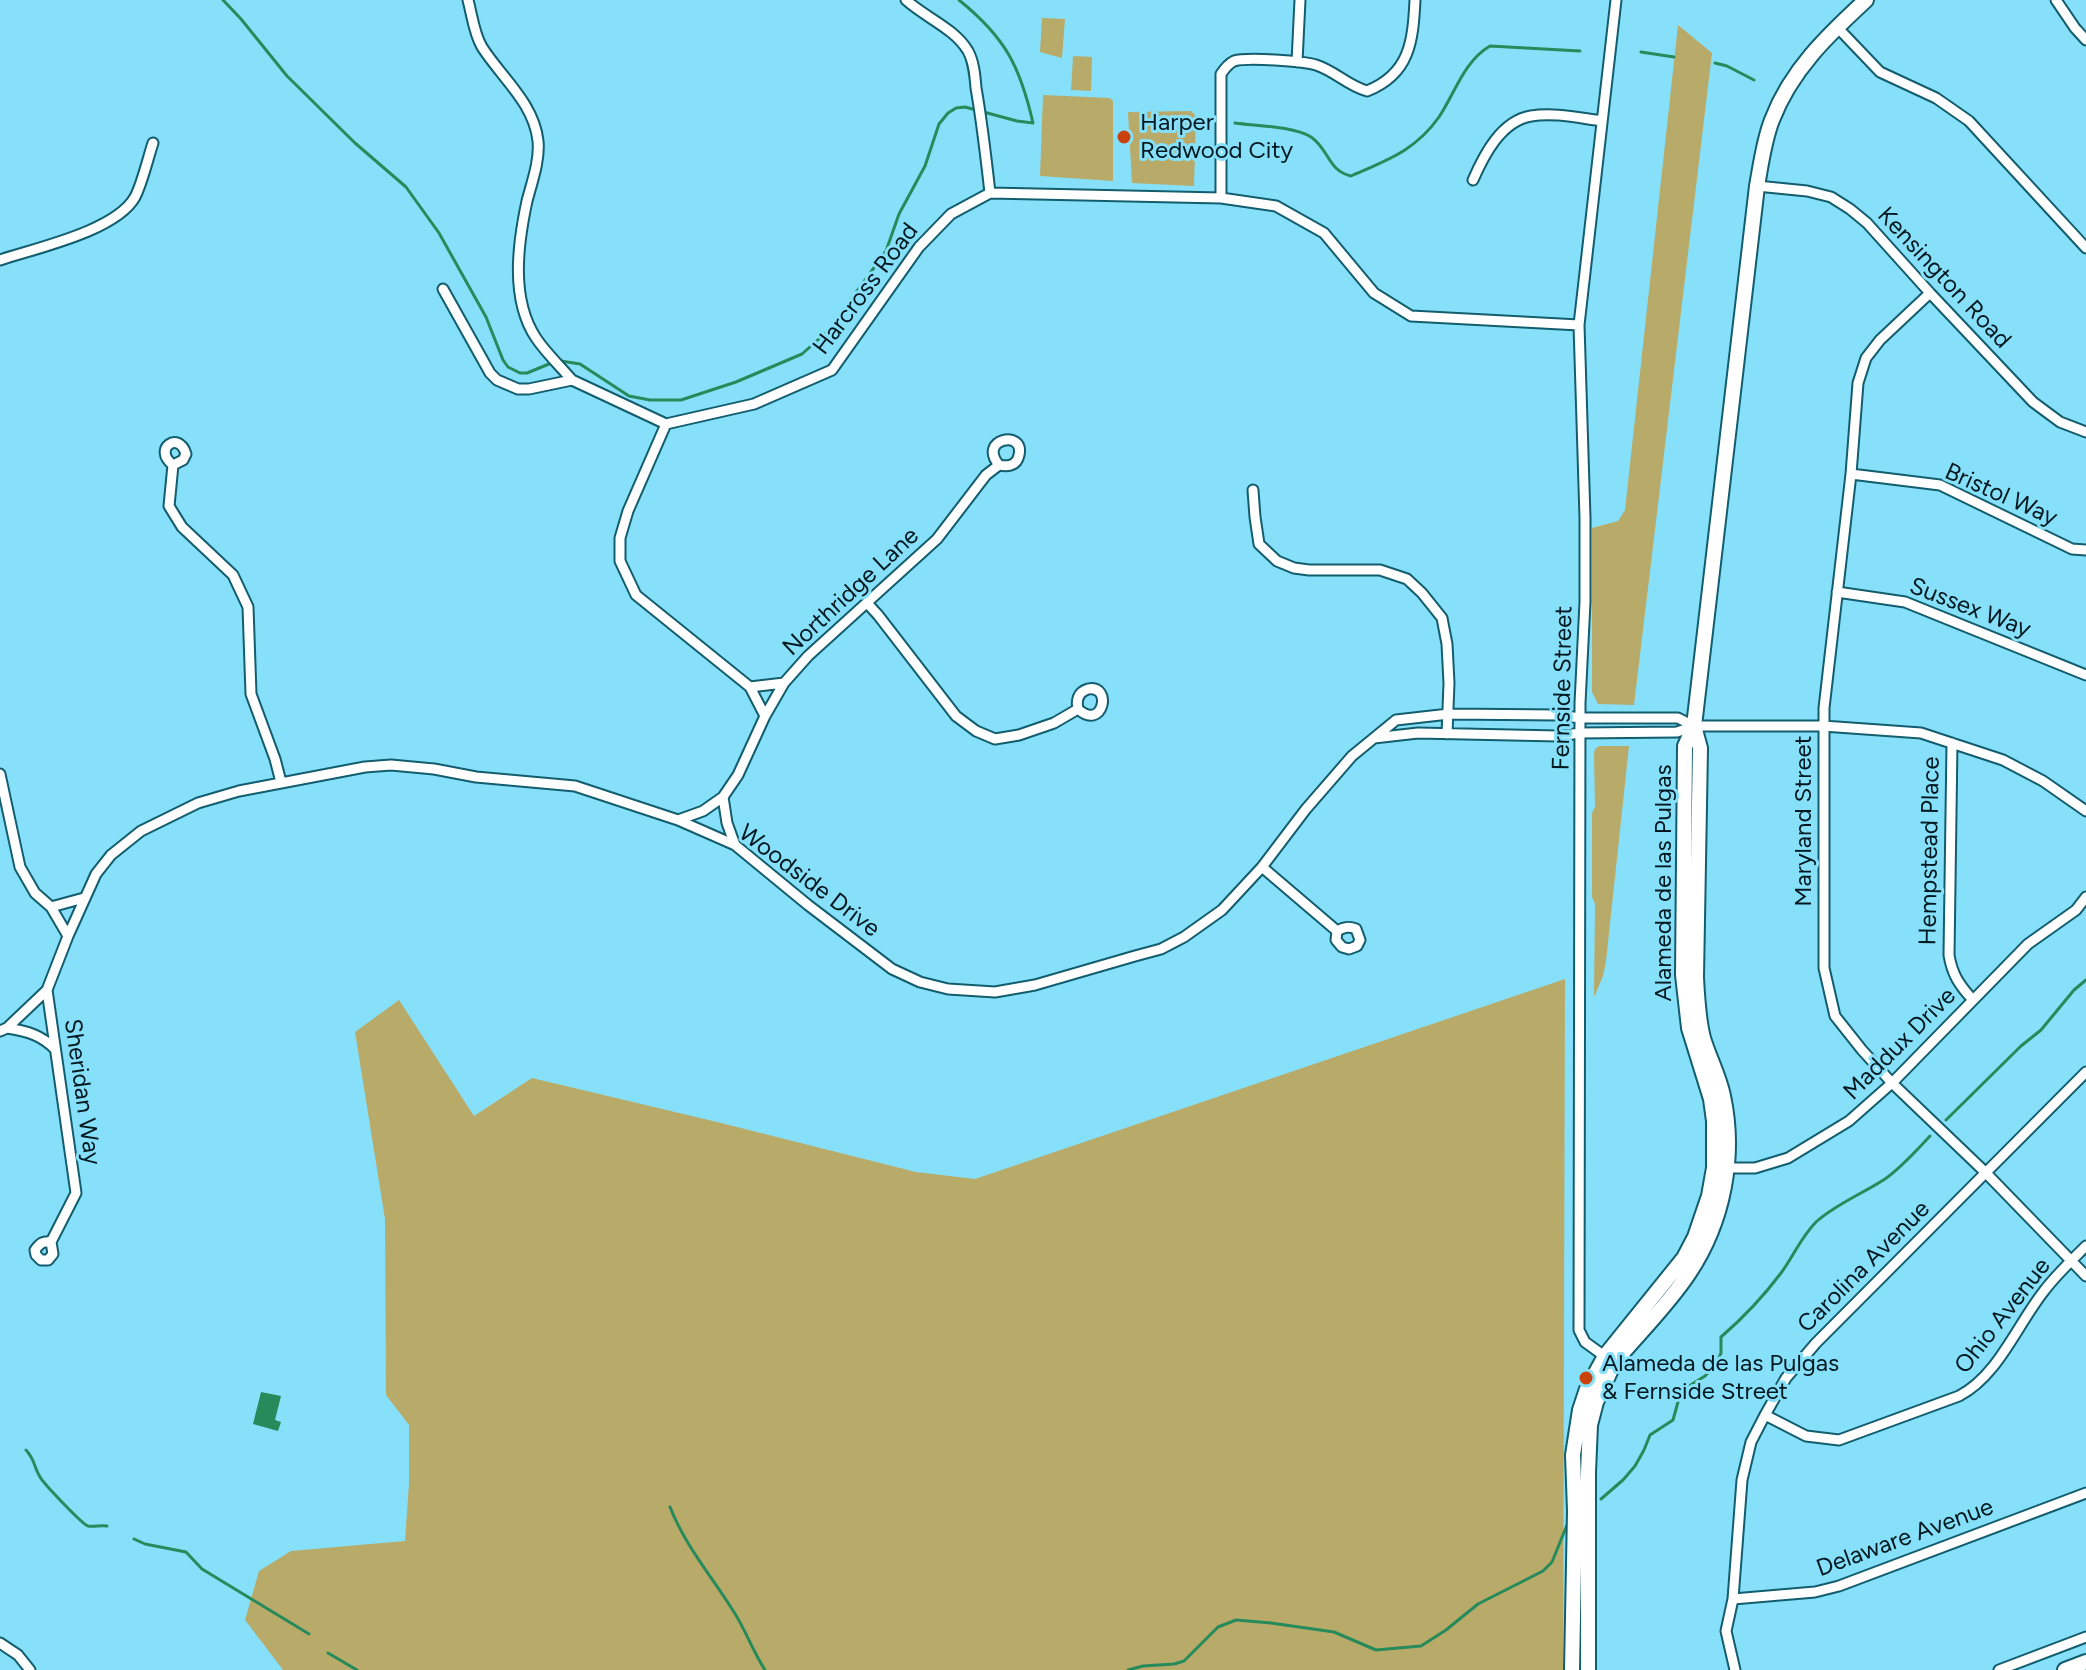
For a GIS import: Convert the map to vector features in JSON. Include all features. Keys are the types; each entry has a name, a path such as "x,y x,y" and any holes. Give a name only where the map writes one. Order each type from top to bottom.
{"main road":[{"name":"Alameda de las Pulgas","path":"1588,1670 1580,1612 1575,1511 1573,1455 1578,1420 1587,1389 1688,1275 1703,1249 1721,1200 1721,1168 1711,1099 1689,1028 1683,975 1685,746 1694,726 1757,186 1771,122 1793,78 1819,44 1866,0"},
{"name":"Alameda de las Pulgas","path":"1572,1670 1580,1612"},
{"path":"2065,1670 2086,1662"}],"street":[{"path":"468,0 481,44 524,103 539,142 519,238 519,286 525,313 535,336 572,380 666,424 628,511 620,538 620,561 636,595 750,687 765,716"},
{"path":"906,0 943,26 968,51 982,123 990,193"},
{"path":"1297,62 1300,0"},
{"path":"1221,198 1221,74 1226,66 1239,60 1297,62 1317,66 1367,91 1391,78 1406,55 1414,33 1415,0"},
{"name":"Fernside Street","path":"1610,1360 1585,1342 1579,1330 1580,718 1585,588 1579,325 1616,0"},
{"path":"2056,0 2086,40"},
{"path":"1837,27 1880,72 1936,98 1969,121 2086,248"},
{"path":"1473,180 1486,152 1516,122 1531,116 1555,115 1602,121"},
{"path":"0,260 108,223 135,198 153,143"},
{"name":"Kensington Road","path":"1757,186 1807,191 1831,197 1867,223 2033,402 2060,422 2086,432"},
{"name":"Harcross Road","path":"666,424 754,404 832,370 919,247 951,214 990,193 1221,198 1276,206 1324,233 1374,293 1411,316 1579,325"},
{"path":"443,289 490,373 497,380 518,389 529,389 572,380"},
{"name":"Maryland Street","path":"1930,293 1880,340 1866,358 1858,383 1823,726 1824,968 1835,1016 1862,1050 2086,1276"},
{"path":"173,465 169,506 182,527 233,575 248,607 251,694 281,782"},
{"name":"Northridge Lane","path":"678,820 703,811 723,797 738,775 784,683 808,656 937,539 986,475 999,465"},
{"name":"Bristol Way","path":"1851,474 1940,485 2072,549 2086,550"},
{"path":"1253,490 1259,544 1277,561 1309,570 1380,570 1407,579 1442,618 1447,644 1447,734"},
{"name":"Sussex Way","path":"1837,592 1905,602 2086,675"},
{"path":"867,603 956,716 976,731 995,739 1019,735 1054,723 1078,709"},
{"path":"750,687 784,683"},
{"name":"Woodside Drive","path":"4,1029 47,990 84,898 96,874 111,855 141,831 198,803 281,782 365,767 406,767 575,786 678,820 735,845 892,969 920,982 948,989 995,992 1035,985 1161,949 1184,937 1222,910 1262,867 1352,756 1396,720 1449,714 1559,715 1580,718 1678,718 1694,726"},
{"path":"1373,738 1418,733 1558,736 1677,732 1694,726 1823,726 1921,733 2003,760 2043,781 2086,811"},
{"name":"Hempstead Place","path":"1952,743 1949,955 1958,985 1973,1000"},
{"path":"0,774 20,867 35,893 51,907 68,936"},
{"path":"723,797 727,823 735,845"},
{"path":"1262,867 1337,931"},
{"name":"Maddux Drive","path":"1721,1168 1755,1168 1788,1158 1849,1121 1892,1083 2028,944 2076,910 2086,897"},
{"path":"51,907 84,898"},
{"name":"Sheridan Way","path":"47,990 76,1193 51,1242"},
{"name":"Woodside Drive","path":"4,1029 28,1031 45,1039 55,1049"},
{"name":"Carolina Avenue","path":"1735,1670 1726,1631 1733,1599 1742,1480 1751,1442 1786,1378 1816,1343 2086,1072"},
{"name":"Ohio Avenue","path":"1765,1415 1806,1436 1839,1440 1971,1390 1986,1376 2044,1291 2086,1246"},
{"name":"Delaware Avenue","path":"1733,1599 1815,1592 1839,1586 2086,1493"},
{"path":"1999,1670 2086,1637"},
{"path":"0,1643 18,1655 30,1670"}],"shaded area":[{"path":"1042,18 1065,19 1062,58 1040,52"},
{"path":"1678,25 1712,53 1634,705 1598,704 1592,692 1592,528 1618,521 1625,510"},
{"path":"1073,56 1092,57 1091,91 1071,90"},
{"path":"1043,95 1110,98 1113,101 1113,181 1040,176"},
{"path":"1191,111 1196,116 1194,186 1132,183 1128,112"},
{"path":"1599,746 1629,746 1606,961 1594,997 1592,813 1595,807 1594,754"},
{"path":"1565,979 1563,1670 283,1670 245,1620 259,1571 291,1551 405,1541 409,1425 386,1395 385,1219 355,1032 399,1000 474,1116 532,1078 916,1172 975,1179"},
{"path":"261,1392 281,1396 275,1420 281,1422 278,1431 253,1424"}],"waterway":[{"path":"223,0 287,76 355,143 406,187 439,233 486,317 508,367 527,373 549,364"},
{"path":"561,361 580,364 629,396 681,400 736,382 802,354 829,330 886,251 899,214 925,166 939,124 948,113 965,107 1033,123 1022,85 1008,54 988,27 959,0"},
{"path":"1235,123 1303,133 1322,147 1333,165 1351,176 1400,153 1430,129 1473,60 1490,46 1580,51"},
{"path":"1641,52 1674,57"},
{"path":"1715,63 1754,80"},
{"path":"1946,1120 2041,1030 2086,980"},
{"path":"1601,1499 1635,1466 1650,1435 1673,1420 1681,1391 1705,1376 1716,1364 1721,1353 1721,1337 1767,1290 1816,1222 1891,1174 1930,1136"},
{"path":"26,1450 43,1481 79,1519 88,1526 107,1526"},
{"path":"670,1507 691,1548 737,1616 765,1670"},
{"path":"1128,1670 1184,1661 1218,1627 1236,1620 1334,1632 1376,1650 1421,1646 1478,1604 1543,1571 1552,1562 1567,1525"},
{"path":"134,1539 186,1552 202,1569 309,1634"},
{"path":"328,1653 357,1670"}],"place":[{"name":"Harper Redwood City","path":"1124,137"},
{"name":"Alameda de las Pulgas & Fernside Street","path":"1586,1378"}]}
